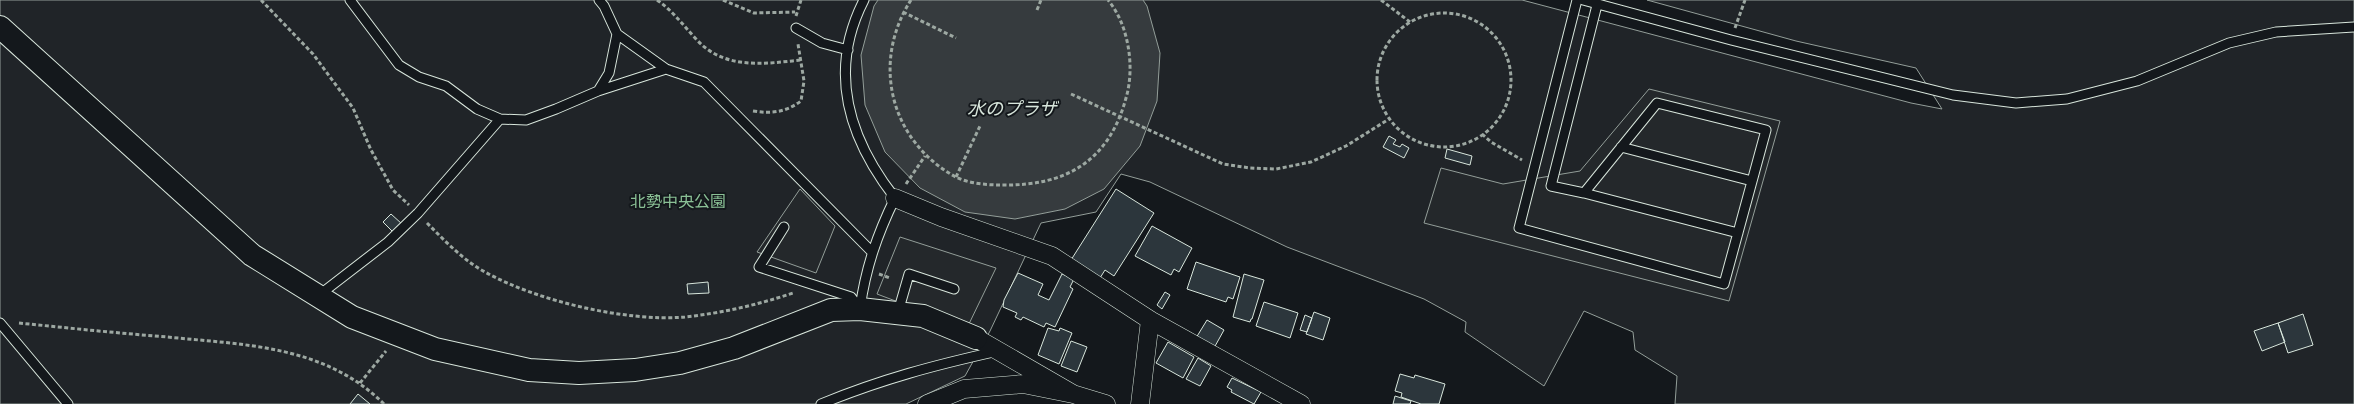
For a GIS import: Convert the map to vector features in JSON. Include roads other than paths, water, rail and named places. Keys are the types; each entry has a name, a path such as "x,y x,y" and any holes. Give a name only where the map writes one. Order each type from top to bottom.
{"street":[{"path":"0,27 252,255 352,317 435,349 481,361 529,370 579,374 635,370 680,363 734,348 831,310 860,309 923,316 976,338 1073,394"},
{"path":"896,198 941,217 1052,256 1150,320 1301,404"},
{"path":"1140,404 1150,320"},
{"path":"927,404 964,389 1023,384 1073,394 1106,404"}],"lane":[{"path":"350,0 399,65 419,76 446,86 477,109 500,119 526,120 598,90 666,69"},
{"path":"599,0 604,6 617,34 666,69 704,82 872,252"},
{"path":"860,309 866,270 880,229 896,198 870,162 851,121 846,92 848,50 864,0"},
{"path":"1577,0 1519,228 1724,284 1766,130 1657,103 1584,193"},
{"path":"1583,0 1731,40 1953,95 2016,104 2068,99 2137,81 2229,44 2276,32 2354,27"},
{"path":"1597,5 1551,186 1738,233"},
{"path":"796,28 822,43 848,50"},
{"path":"598,90 609,73 617,34"},
{"path":"317,297 388,242 418,213 500,119"},
{"path":"1621,147 1752,181"},
{"path":"784,227 759,267 851,297 860,309"},
{"path":"898,314 909,274 954,289"},
{"path":"5,323 68,404"},
{"path":"821,404 871,384 930,366 1001,351"}],"water":[{"name":"水のプラザ","path":"878,0 1143,0 1147,6 1160,53 1157,101 1140,146 1104,189 1065,209 1015,219 965,212 920,188 885,152 865,105 861,55 874,6"}],"park label":[{"name":"北勢中央公園","path":"678,201"}]}
